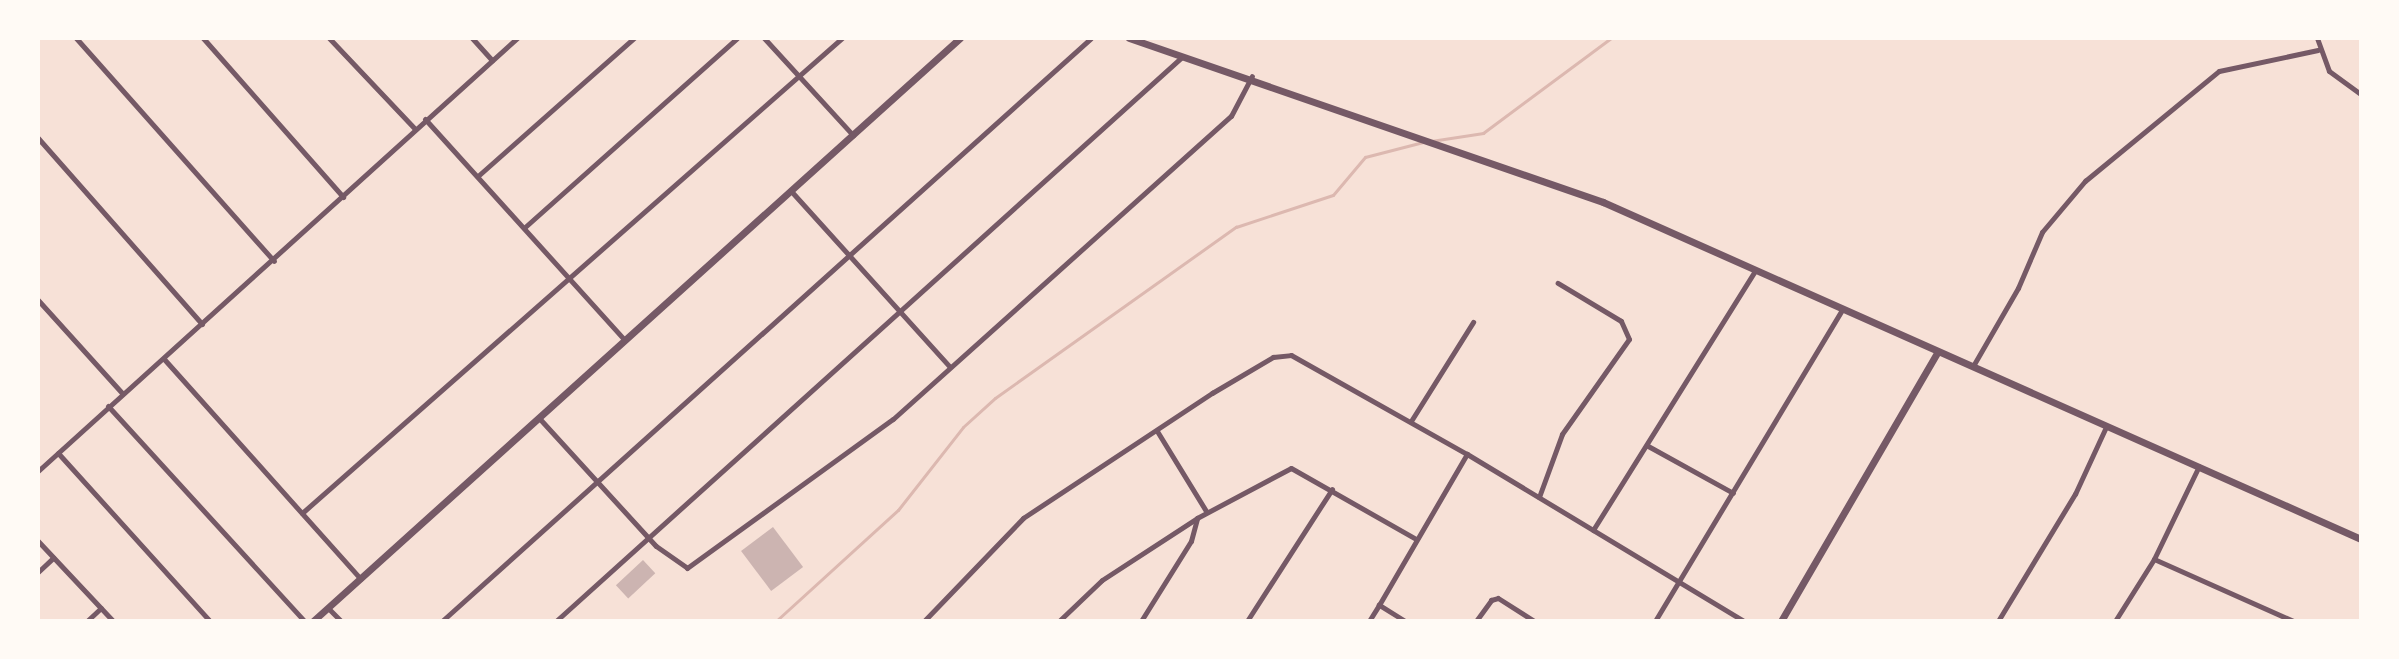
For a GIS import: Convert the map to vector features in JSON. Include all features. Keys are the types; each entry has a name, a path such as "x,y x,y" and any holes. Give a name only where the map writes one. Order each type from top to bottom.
{"street":[{"path":"76,38 274,261"},
{"path":"203,38 343,197"},
{"path":"329,38 415,129"},
{"path":"472,38 492,60"},
{"path":"38,471 122,393 274,261 425,119 517,38"},
{"path":"479,175 634,38"},
{"path":"525,227 737,38"},
{"path":"764,38 853,135"},
{"path":"302,513 842,38"},
{"path":"313,621 960,38"},
{"path":"442,621 1091,38"},
{"path":"1129,38 1252,76 1603,202 2361,539"},
{"path":"2317,38 2318,50 2329,71 2361,94"},
{"path":"1973,367 2018,288 2042,232 2085,181 2219,71 2318,50"},
{"path":"556,621 1185,55"},
{"path":"538,417 649,538 687,568 893,419 1231,116 1252,76"},
{"path":"425,119 479,175 624,339"},
{"path":"38,138 202,324"},
{"path":"791,191 950,367"},
{"path":"1593,530 1755,271"},
{"path":"1539,497 1562,434 1629,339 1621,321 1558,283"},
{"path":"38,300 122,393"},
{"path":"1655,621 1842,310"},
{"path":"1411,421 1473,322"},
{"path":"1781,621 1937,353"},
{"path":"924,621 1023,518 1273,357 1291,355 1411,421 1744,621"},
{"path":"164,359 361,579"},
{"path":"108,406 304,621"},
{"path":"1998,621 2075,494 2106,427"},
{"path":"1157,431 1206,511"},
{"path":"1648,446 1733,493"},
{"path":"58,453 210,621"},
{"path":"1369,621 1467,454"},
{"path":"2115,621 2154,559 2199,466"},
{"path":"1059,621 1102,580 1206,511 1291,468 1416,539"},
{"path":"1247,621 1332,489"},
{"path":"1141,621 1191,541 1197,518"},
{"path":"38,541 113,621"},
{"path":"38,572 53,558"},
{"path":"2154,559 2293,621"},
{"path":"1476,621 1498,598 1534,621"},
{"path":"1379,605 1405,621"},
{"path":"87,621 101,608"},
{"path":"328,608 341,621"}],"building":[{"path":"773,527 803,567 771,591 741,551"},
{"path":"643,560 655,573 628,598 616,585"}],"waterway":[{"path":"1431,141 1483,133 1611,38"},
{"path":"776,621 898,510 963,427 995,398 1236,227 1333,195 1365,157 1423,142"}]}
